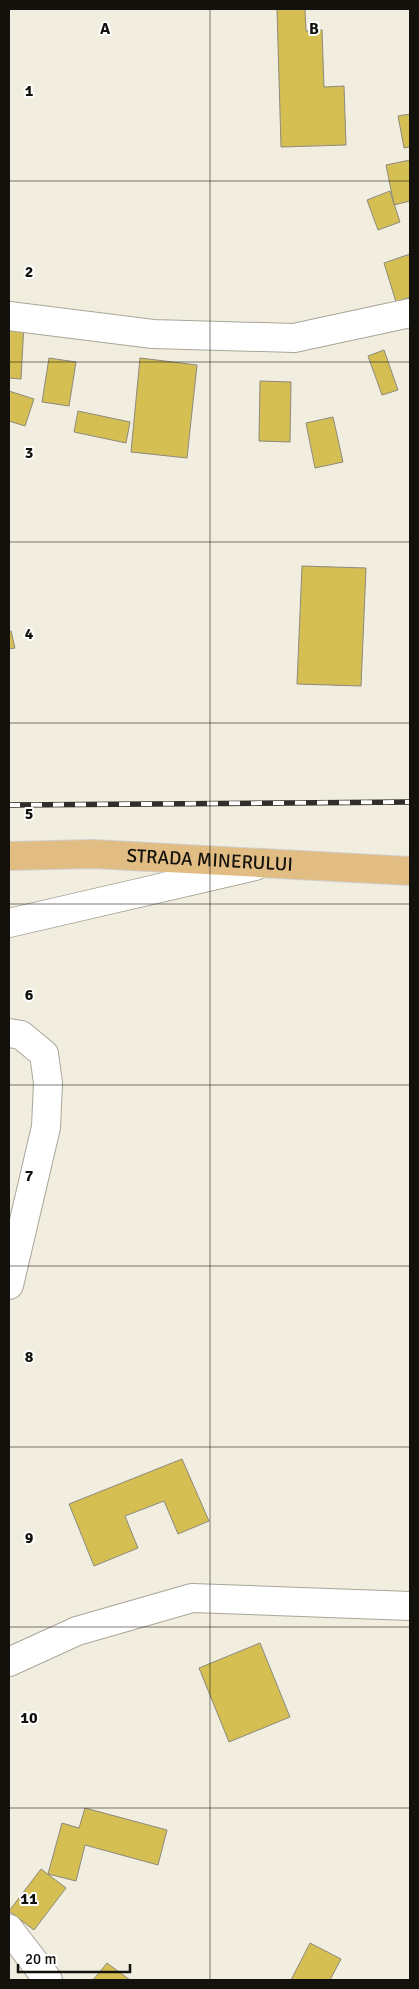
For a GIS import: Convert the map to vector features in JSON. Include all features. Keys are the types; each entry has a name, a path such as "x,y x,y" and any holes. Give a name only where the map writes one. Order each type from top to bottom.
{"main road":[{"name":"STRADA MINERULUI","path":"9,856 93,854 410,871"}],"street":[{"path":"9,316 153,334 294,338 410,313"},
{"path":"9,923 264,864"},
{"path":"9,1033 21,1035 44,1054 48,1083 46,1127 9,1285"},
{"path":"9,1662 77,1631 192,1598 410,1606"},
{"path":"9,1929 48,1980"}],"building":[{"path":"277,9 305,9 306,31 322,30 324,87 344,86 346,145 281,147"},
{"path":"410,114 410,147 404,148 398,116"},
{"path":"410,160 410,201 394,205 386,165"},
{"path":"390,191 400,222 378,230 367,200"},
{"path":"410,254 410,297 396,302 384,263"},
{"path":"9,322 24,323 21,379 9,378"},
{"path":"384,350 398,390 382,395 368,356"},
{"path":"49,358 76,362 69,406 42,402"},
{"path":"140,358 197,365 187,458 131,452"},
{"path":"260,381 291,382 290,442 259,441"},
{"path":"9,391 34,399 25,426 9,421"},
{"path":"78,411 130,422 126,443 74,432"},
{"path":"333,417 343,462 315,468 306,423"},
{"path":"302,566 366,568 361,686 297,684"},
{"path":"9,631 11,631 15,648 9,649"},
{"path":"182,1459 209,1521 178,1534 164,1501 125,1516 138,1548 94,1566 69,1504"},
{"path":"260,1643 290,1717 229,1742 199,1668"},
{"path":"85,1808 167,1830 158,1865 85,1845 76,1881 48,1874 62,1823 79,1828"},
{"path":"41,1869 66,1888 34,1930 9,1911"},
{"path":"310,1943 341,1959 330,1980 291,1980"},
{"path":"107,1963 130,1980 93,1980"}],"railway":[{"path":"9,805 410,802"}]}
